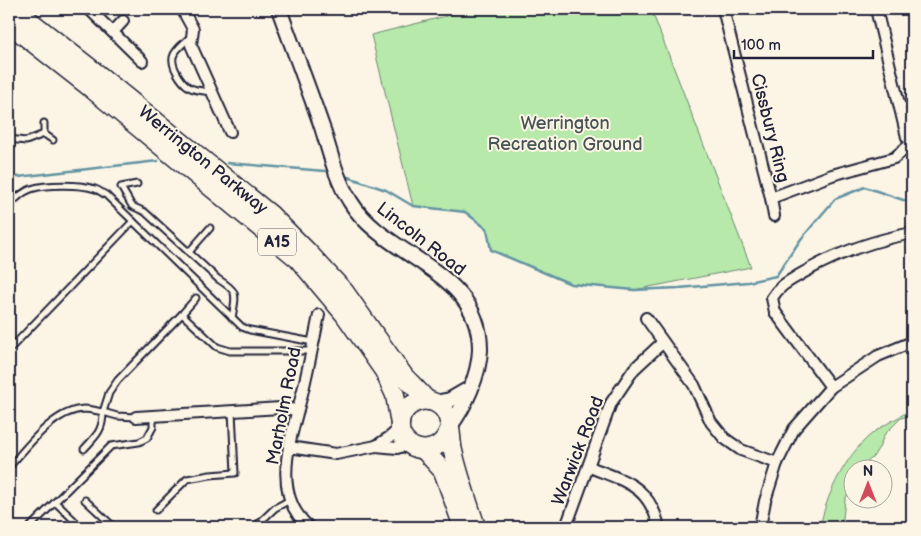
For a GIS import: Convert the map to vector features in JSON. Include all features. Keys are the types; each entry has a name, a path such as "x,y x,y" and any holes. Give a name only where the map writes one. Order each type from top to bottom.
{"highway":[{"name":"Werrington Parkway","path":"15,9 271,215 308,252 344,291 378,351 397,403 400,425"},
{"name":"Werrington Parkway","path":"9,24 92,89 298,259 345,315 366,332"},
{"name":"Werrington Parkway","path":"378,351 432,402"},
{"path":"400,425 404,412 409,407 421,401 432,402"},
{"name":"A15","path":"432,402 446,412 460,478 476,527"},
{"name":"A15","path":"400,425 402,435 443,471 462,527"},
{"path":"417,447 431,449 441,444 450,428"}],"street":[{"path":"89,9 142,61"},
{"path":"182,9 193,29 191,45 230,132"},
{"name":"Lincoln Road","path":"279,9 336,172 349,200 371,226 442,277 461,294 468,304 476,323 480,341 477,373 461,411 450,428"},
{"name":"Cissbury Ring","path":"723,9 774,216"},
{"path":"876,9 907,137 912,143"},
{"path":"113,32 123,21"},
{"name":"Cissbury Ring","path":"771,198 832,175 894,158 912,143"},
{"path":"831,387 774,312 772,298 779,288 826,259 864,244 912,233"},
{"name":"Marholm Road","path":"308,527 292,506 286,463 319,315"},
{"path":"646,318 662,344 694,385 711,422 724,438 741,450 776,463"},
{"path":"760,527 776,463 794,429 831,387 878,356 912,342"},
{"name":"Warwick Road","path":"566,527 590,467 611,403 634,368 662,344"},
{"path":"432,402 450,400 469,389"},
{"path":"136,417 232,410 281,408 298,410"},
{"path":"376,446 390,437 400,425"},
{"path":"289,448 336,454 376,446 417,447"},
{"path":"590,467 638,488 650,502 659,527"}],"lane":[{"path":"192,35 175,52 173,63 179,76 189,87 212,92"},
{"path":"900,106 912,105"},
{"path":"44,123 44,134"},
{"path":"9,139 26,141 44,134"},
{"path":"44,134 52,140"},
{"path":"137,184 121,187 132,206 145,212 218,279 231,288 235,295 232,318"},
{"path":"9,206 15,199 31,189 52,186 95,188 106,194 242,327 312,346"},
{"path":"9,350 132,221"},
{"path":"188,252 210,228"},
{"path":"84,448 100,431 109,393 118,380 196,298"},
{"path":"182,314 217,347 230,351 312,346"},
{"path":"9,466 48,425 64,414 84,409 116,416 136,417"},
{"path":"156,510 187,479 235,473 232,410"},
{"path":"30,527 111,446 139,442 147,438 153,427 153,416"},
{"path":"85,500 114,527"},
{"path":"255,527 275,508 290,500"},
{"path":"55,502 81,527"}],"green space":[{"name":"Werrington Recreation Ground","path":"474,9 651,9 751,267 634,290 571,284 491,250 487,229 465,212 413,206 371,35"},
{"path":"912,409 912,415 901,418 884,435 880,446 872,458 850,458 864,441"},
{"path":"844,467 842,527 820,527 826,504"}],"waterway":[{"path":"9,178 158,161"},
{"path":"227,163 325,171"},
{"path":"348,177 386,190 413,206 465,212 487,229 491,250 571,284 634,290 748,282 776,276 801,239 835,199 865,187 912,203"}]}
